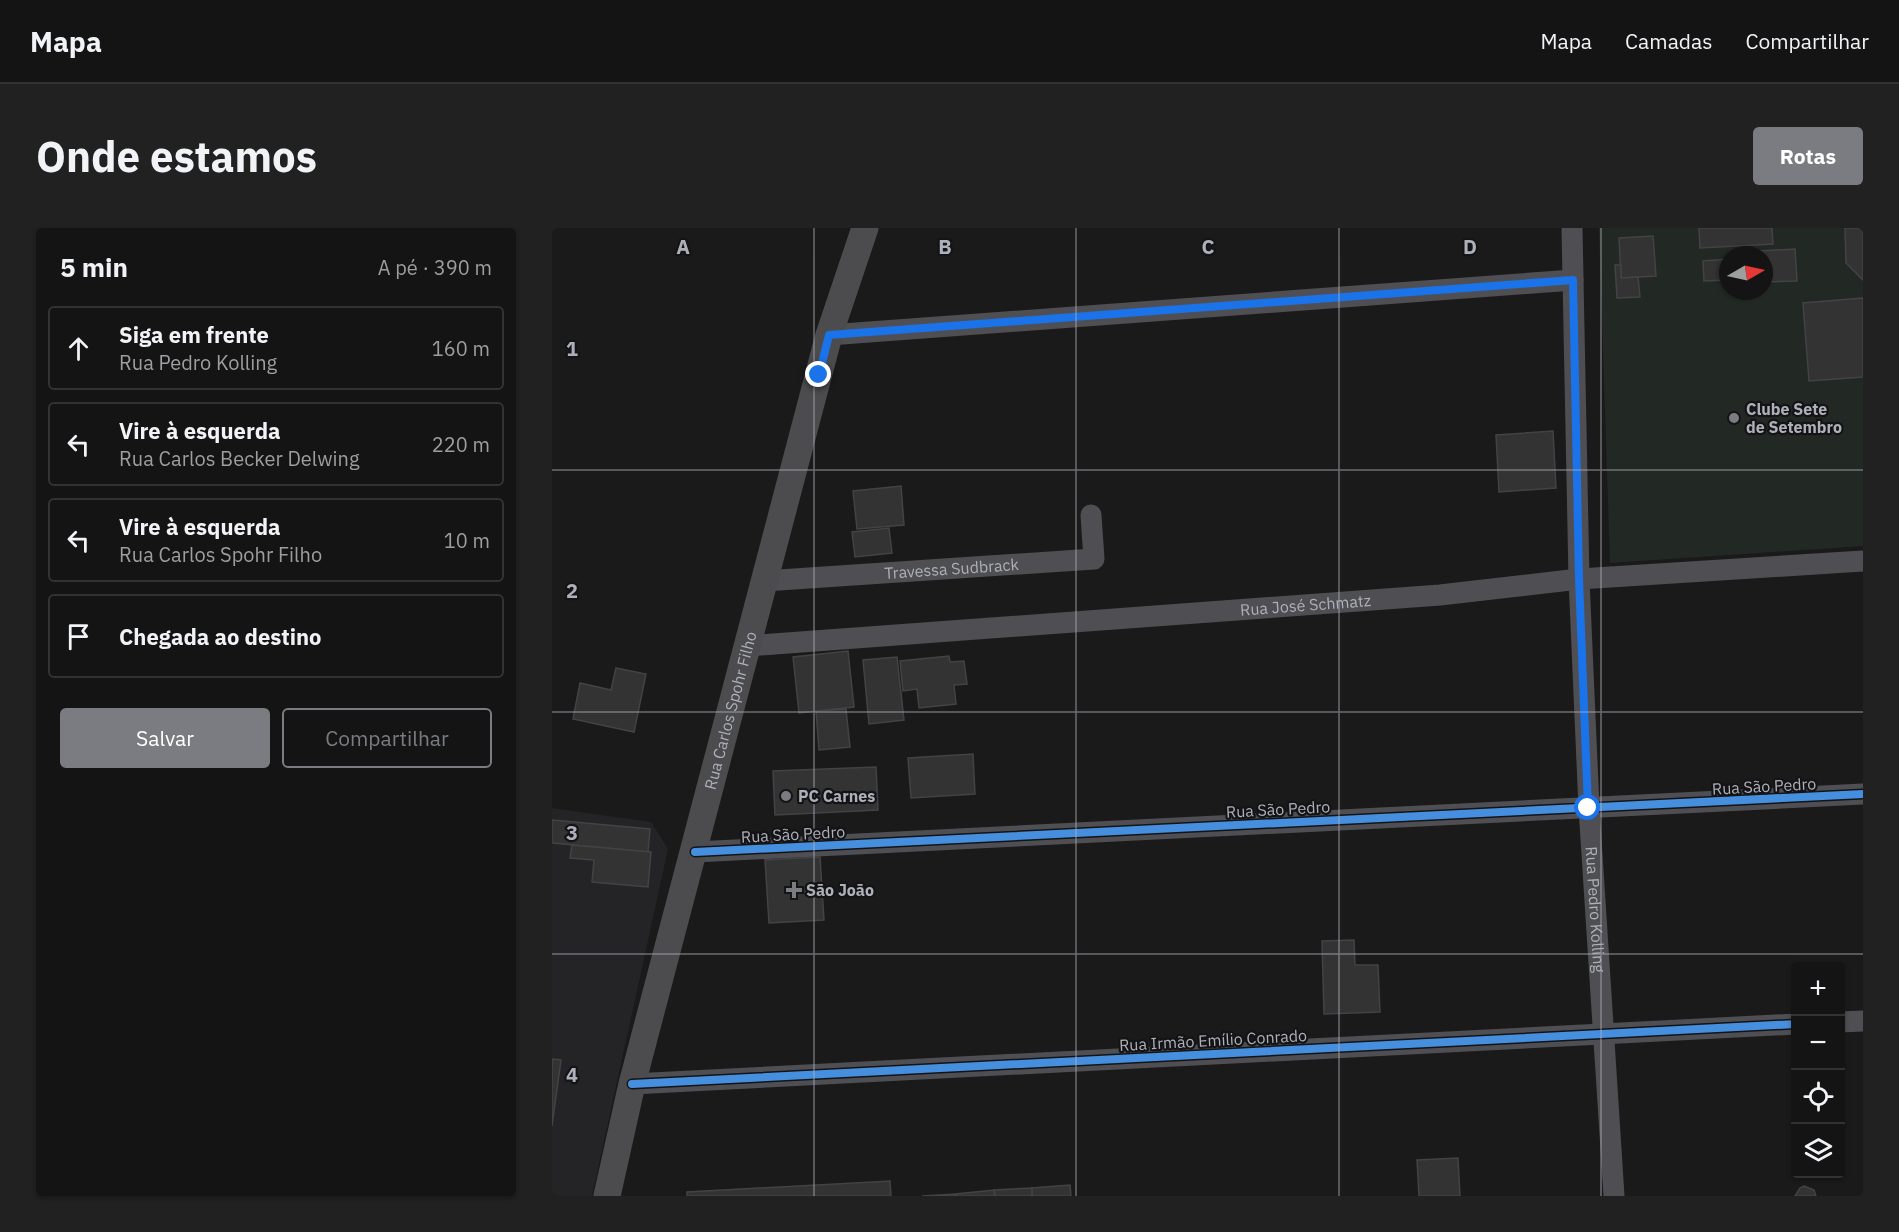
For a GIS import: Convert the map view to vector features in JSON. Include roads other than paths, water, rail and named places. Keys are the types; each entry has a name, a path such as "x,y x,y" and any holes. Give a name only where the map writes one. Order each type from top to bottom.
{"main road":[{"name":"Rua Carlos Spohr Filho","path":"608,1196 632,1084 829,335 865,228"}],"street":[{"name":"Rua Pedro Kolling","path":"1572,228 1579,579 1588,808 1614,1196"},
{"path":"829,335 1573,280"},
{"name":"Travessa Sudbrack","path":"764,580 1095,559 1091,515"},
{"name":"Rua José Schmatz","path":"747,646 1440,595 1579,579 1863,561"},
{"name":"Rua São Pedro","path":"694,852 1863,794"},
{"path":"1845,1022 1863,1022"},
{"name":"Rua Irmão Emílio Conrado","path":"632,1084 1791,1024"}],"place":[{"name":"Clube Sete de Setembro","path":"1734,418"},
{"name":"PC Carnes","path":"786,796"},
{"name":"São João","path":"794,890"}]}
